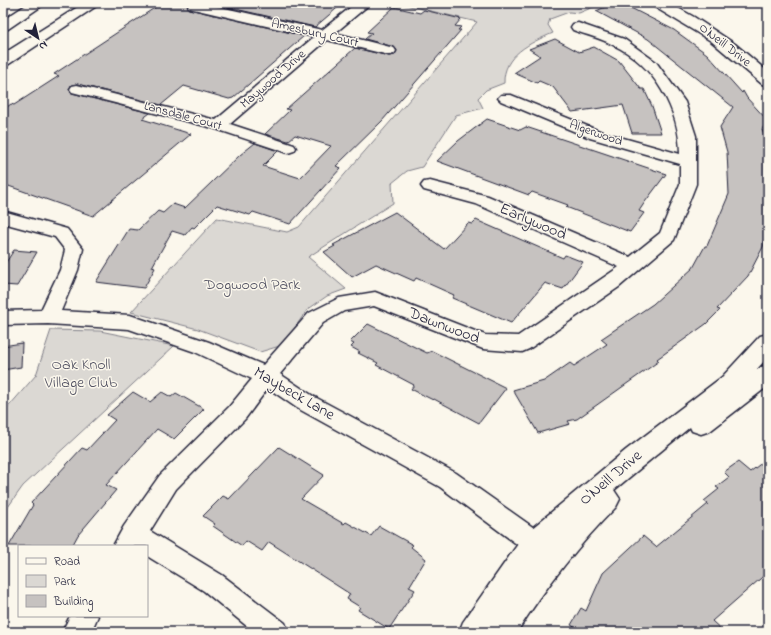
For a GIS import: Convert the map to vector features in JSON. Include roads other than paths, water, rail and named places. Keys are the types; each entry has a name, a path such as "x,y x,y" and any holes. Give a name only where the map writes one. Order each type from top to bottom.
{"main road":[{"path":"3,26 39,3"},
{"path":"3,61 94,3"},
{"name":"O'Neill Drive","path":"658,3 695,22 741,55 768,81"},
{"name":"O'Neill Drive","path":"674,3 722,30 754,53 768,66"},
{"name":"O'Neill Drive","path":"474,632 546,548 635,457 730,383 768,342"},
{"name":"O'Neill Drive","path":"500,632 522,598 546,548 588,517 626,482 746,392 768,373"}],"street":[{"name":"Maywood Drive","path":"219,125 325,34 354,10 365,3"},
{"name":"Amesbury Court","path":"194,5 325,34 389,51"},
{"name":"Dawnwood","path":"129,540 168,482 238,413 266,376 316,318 339,305 375,299 483,342 522,344 612,282 668,236 688,184 688,136 677,102 651,65 619,42 578,27"},
{"name":"Lansdale Court","path":"77,88 219,125 288,148"},
{"name":"Algerwood","path":"506,98 596,135 688,161"},
{"name":"Earlywood","path":"430,186 482,200 632,265"},
{"path":"3,217 61,233 74,249 69,270 48,317"},
{"name":"Maybeck Lane","path":"3,318 48,317 130,322 202,347 266,376 305,402 448,480 546,548"},
{"path":"129,540 139,545"},
{"path":"148,550 212,583 275,632"},
{"path":"76,632 84,617"}],"park label":[{"name":"Dogwood Park","path":"252,285"},
{"name":"Oak Knoll Village Club","path":"81,374"}]}
